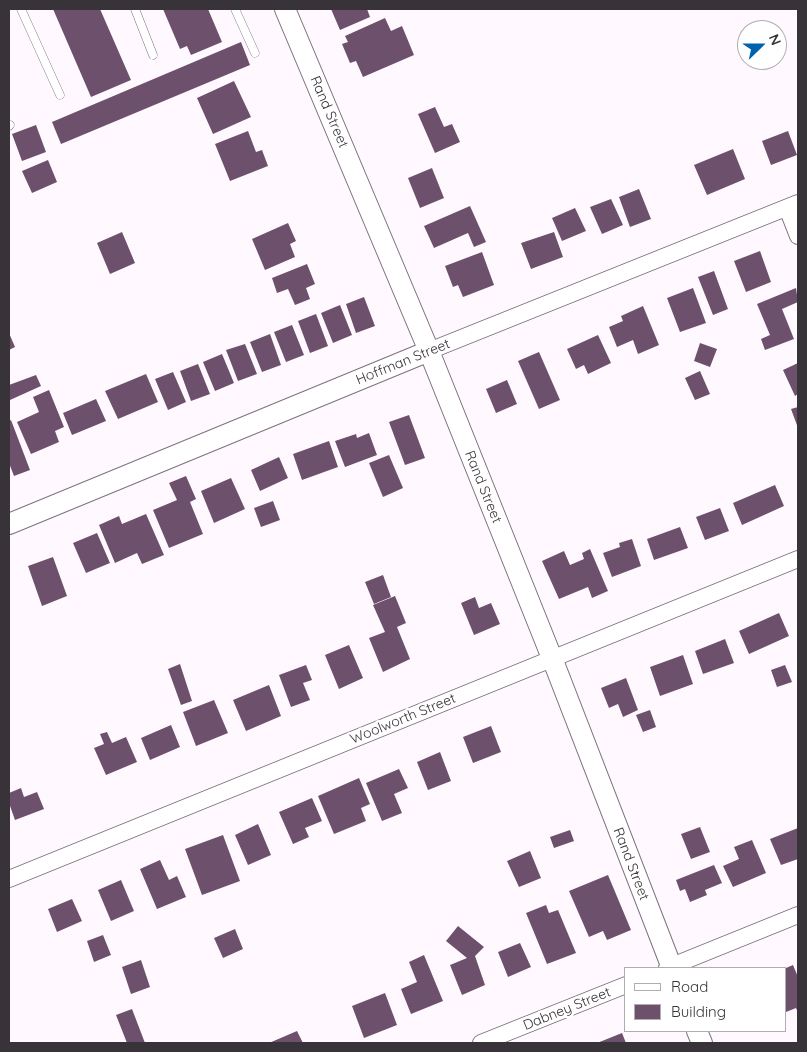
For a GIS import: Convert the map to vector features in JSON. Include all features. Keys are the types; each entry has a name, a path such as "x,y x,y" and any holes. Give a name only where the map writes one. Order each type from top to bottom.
{"street":[{"name":"Rand Street","path":"285,9 429,351 552,658 670,967"},
{"name":"Hoffman Street","path":"9,524 429,351 792,205"},
{"path":"792,205 798,236"},
{"name":"Woolworth Street","path":"9,879 798,559"},
{"path":"672,967 798,915"},
{"name":"Dabney Street","path":"481,1043 624,986"}],"lane":[{"path":"21,9 60,95"},
{"path":"135,9 153,55"},
{"path":"235,9 255,53"}],"building":[{"path":"53,9 100,9 131,80 91,97"},
{"path":"163,9 208,9 222,42 191,55 187,46 180,49"},
{"path":"331,9 367,9 370,17 340,30"},
{"path":"385,18 391,31 402,26 414,55 363,77 356,61 350,63 342,44 348,42 345,36"},
{"path":"241,42 250,65 61,144 52,122"},
{"path":"234,81 251,117 213,134 197,98"},
{"path":"435,107 444,127 452,124 460,142 435,153 418,114"},
{"path":"36,125 46,152 22,161 12,134"},
{"path":"248,131 256,152 262,150 268,166 230,181 215,144"},
{"path":"788,131 797,155 771,165 762,141"},
{"path":"733,149 745,179 707,195 694,165"},
{"path":"48,160 57,182 32,193 22,171"},
{"path":"432,168 444,198 420,208 408,178"},
{"path":"639,189 651,219 630,227 619,197"},
{"path":"611,199 623,225 602,234 590,207"},
{"path":"470,206 486,242 474,247 468,233 434,248 424,226"},
{"path":"575,208 586,231 562,241 552,218"},
{"path":"288,223 296,241 290,244 295,257 265,270 252,239"},
{"path":"122,232 135,263 110,274 97,243"},
{"path":"554,232 563,257 531,269 521,243"},
{"path":"760,251 771,282 746,292 734,261"},
{"path":"482,252 494,285 463,297 458,285 453,287 445,266"},
{"path":"307,264 315,284 306,288 310,299 295,305 288,289 277,293 272,278"},
{"path":"714,271 728,309 713,315 698,277"},
{"path":"693,288 706,323 680,332 667,298"},
{"path":"796,288 798,302 782,309 794,339 765,350 761,339 770,335 757,304"},
{"path":"364,297 375,326 356,333 346,304"},
{"path":"340,305 352,335 333,343 321,313"},
{"path":"643,306 659,345 638,354 633,340 617,347 609,327 623,321 621,316"},
{"path":"316,314 328,346 310,353 298,321"},
{"path":"292,325 304,355 286,362 274,332"},
{"path":"9,333 15,347 9,350"},
{"path":"270,334 281,365 262,372 250,342"},
{"path":"598,335 611,363 588,374 584,365 576,369 567,349"},
{"path":"700,343 717,349 710,367 694,361"},
{"path":"245,344 257,374 238,381 226,350"},
{"path":"539,352 560,400 539,409 518,361"},
{"path":"222,354 234,383 215,391 203,362"},
{"path":"798,363 798,394 795,396 783,370"},
{"path":"198,364 210,394 191,401 180,371"},
{"path":"700,371 710,394 695,400 685,378"},
{"path":"173,372 186,402 168,410 155,379"},
{"path":"146,374 158,402 118,419 105,391"},
{"path":"36,375 41,386 10,400 9,385"},
{"path":"507,380 517,404 496,413 486,389"},
{"path":"49,390 64,427 55,431 59,442 31,454 17,422 39,412 33,397"},
{"path":"96,399 106,421 72,435 63,413"},
{"path":"798,407 798,428 791,409"},
{"path":"409,415 425,458 405,465 389,422"},
{"path":"11,420 30,470 14,476 9,463 9,421"},
{"path":"369,433 377,455 345,467 335,441 356,434 357,438"},
{"path":"329,441 338,467 302,480 293,454"},
{"path":"389,455 403,488 383,497 369,463"},
{"path":"279,457 288,478 260,491 251,470"},
{"path":"186,476 196,499 190,502 203,534 169,548 153,510 177,500 169,483"},
{"path":"231,478 245,509 214,523 201,491"},
{"path":"775,485 784,506 742,525 733,503"},
{"path":"273,501 280,520 261,527 254,508"},
{"path":"720,508 729,531 705,540 696,517"},
{"path":"146,514 164,555 142,564 137,553 115,563 99,525 119,516 122,524"},
{"path":"680,527 688,548 654,560 647,539"},
{"path":"97,533 110,563 86,573 73,543"},
{"path":"632,539 641,566 612,577 603,553 620,547 619,543"},
{"path":"590,549 608,591 592,598 588,587 559,599 542,561 564,551 570,565 584,559 582,553"},
{"path":"53,557 67,596 42,606 28,566"},
{"path":"383,575 391,597 374,604 365,582"},
{"path":"395,596 406,623 397,627 410,659 383,672 369,638 385,632 373,605"},
{"path":"475,597 479,608 491,603 500,624 474,635 461,603"},
{"path":"779,613 789,636 749,654 739,631"},
{"path":"725,639 734,663 703,674 695,651"},
{"path":"349,645 363,678 339,689 325,655"},
{"path":"683,655 693,684 660,696 650,667"},
{"path":"180,664 192,701 181,705 168,669"},
{"path":"306,665 312,680 303,683 310,700 291,707 279,675"},
{"path":"785,665 792,682 777,687 771,670"},
{"path":"626,678 638,710 623,717 618,704 609,708 601,688"},
{"path":"269,685 281,716 246,731 233,700"},
{"path":"214,700 228,733 196,746 183,712"},
{"path":"650,710 656,727 643,732 636,715"},
{"path":"171,725 180,747 150,760 141,738"},
{"path":"491,726 501,752 473,763 463,737"},
{"path":"107,732 112,743 126,737 137,762 106,775 94,748 104,744 100,734"},
{"path":"440,752 451,781 428,790 417,762"},
{"path":"399,769 408,788 394,794 402,813 382,821 366,783"},
{"path":"359,778 370,804 361,808 366,821 334,834 318,796"},
{"path":"21,788 24,797 37,792 44,809 15,820 9,803 9,793"},
{"path":"312,798 322,821 305,828 309,837 293,844 279,812"},
{"path":"258,824 271,855 248,865 235,835"},
{"path":"700,827 710,852 691,859 681,834"},
{"path":"798,828 798,859 781,865 770,839"},
{"path":"570,830 574,841 554,848 550,837"},
{"path":"223,835 240,881 202,895 185,849"},
{"path":"752,840 766,873 733,887 723,866 739,859 734,847"},
{"path":"530,851 541,878 519,887 507,861"},
{"path":"160,860 169,880 177,876 186,897 157,909 140,869"},
{"path":"714,865 722,883 705,890 707,895 690,902 685,889 680,891 676,880"},
{"path":"608,875 631,930 607,940 603,931 589,937 569,891"},
{"path":"121,880 134,911 111,921 98,890"},
{"path":"72,899 82,921 57,932 48,909"},
{"path":"546,905 549,913 558,910 576,953 547,964 526,913"},
{"path":"458,926 484,947 475,956 485,985 462,995 450,965 467,958 446,941"},
{"path":"235,929 243,949 223,958 214,938"},
{"path":"103,935 111,955 94,962 87,941"},
{"path":"520,943 531,967 508,977 498,952"},
{"path":"424,955 443,1001 411,1014 401,989 417,982 409,962"},
{"path":"141,960 150,987 131,994 122,967"},
{"path":"793,965 798,977 798,1013 796,1008 787,1012 787,968"},
{"path":"385,993 397,1025 364,1038 352,1006"},
{"path":"132,1009 145,1043 127,1043 116,1015"},
{"path":"297,1031 303,1043 269,1043"},
{"path":"622,1033 626,1043 597,1043"}]}
